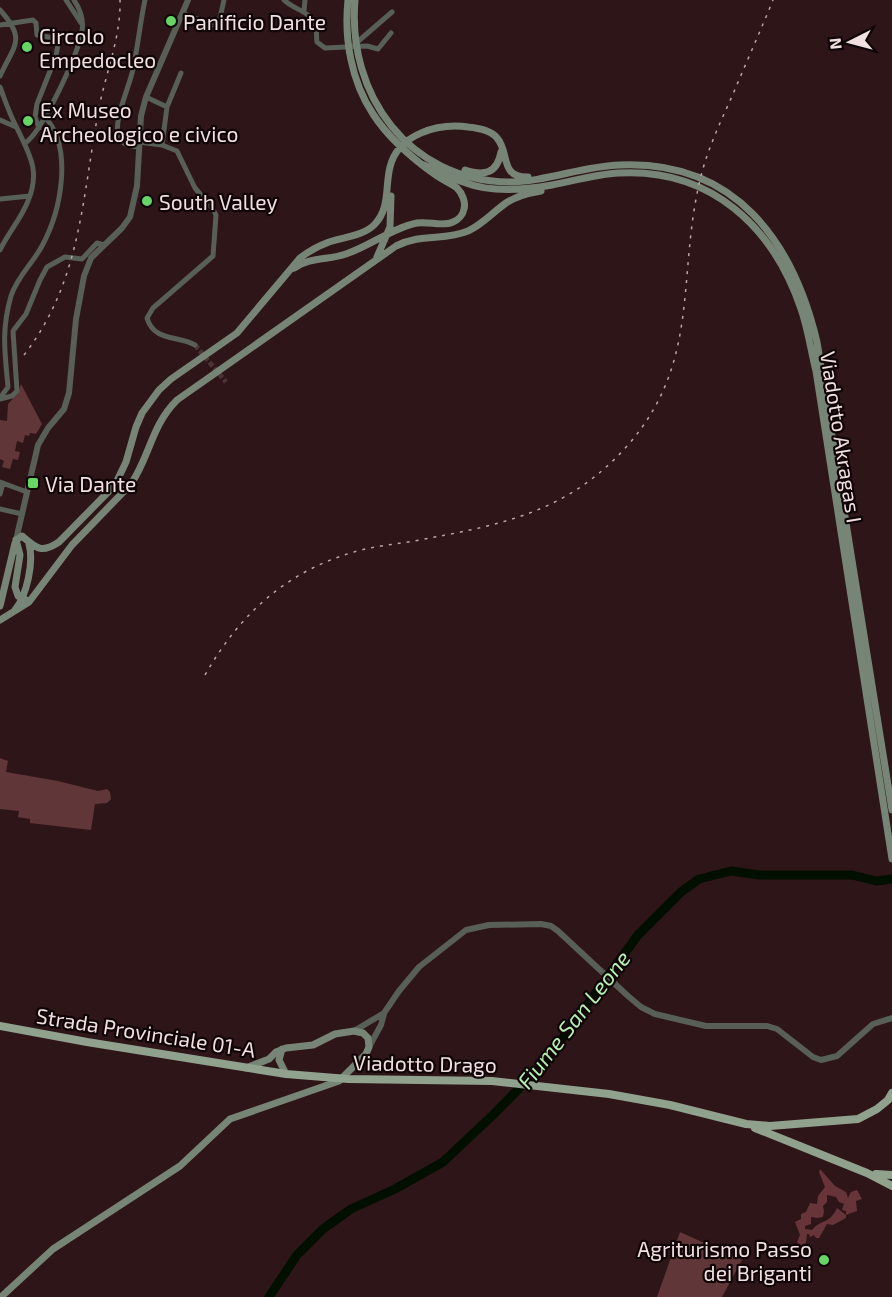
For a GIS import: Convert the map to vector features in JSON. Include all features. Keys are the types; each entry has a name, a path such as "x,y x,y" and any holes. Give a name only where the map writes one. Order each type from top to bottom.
{"main road":[{"path":"348,0 347,25 352,66 364,98 389,136 425,161 467,184 495,189 531,188 574,180"},
{"path":"287,273 300,264 344,255 419,222 450,224 461,216 464,209 462,195 457,188 437,176 395,131 370,95 359,63 354,26 355,0"},
{"path":"0,606 16,540 20,536 39,549 52,547 108,494 120,476 142,413 159,390 171,379 237,333 300,258 313,249 361,233 375,224 387,201 392,160 397,151 414,136 431,129 455,125 470,127 493,134 501,144 506,166 516,175 523,177 552,173 563,175"},
{"path":"425,161 483,173 490,171 498,163 501,144"},
{"path":"425,161 472,177 495,181 530,180 563,175"},
{"name":"Viadotto Akragas I","path":"563,175 619,165 638,165 668,169 695,177 720,189 749,210 769,232 789,261 808,308 823,370 892,810"},
{"name":"Viadotto Akragas I","path":"574,180 637,173 666,176 702,188 732,206 754,226 771,247 790,280 806,325 816,372 892,859"},
{"path":"377,258 390,227 389,179"},
{"path":"0,620 31,600 72,545 132,484 160,420 177,400 377,258 407,241 468,231 508,201 560,187 574,180"},
{"path":"16,540 20,555 15,590 18,596 31,600"},
{"path":"11,614 23,599 31,555 27,541"},
{"name":"Strada Provinciale 01-A","path":"0,1026 286,1074"},
{"path":"1,1297 53,1249 180,1166 230,1119 339,1081 369,1047 368,1038 363,1033 354,1031"},
{"name":"Strada Provinciale 01-A","path":"282,1049 313,1045 334,1034 354,1031"},
{"path":"246,1068 269,1059 282,1049"},
{"path":"272,1072 282,1049"},
{"path":"269,1059 272,1072"},
{"path":"279,1060 286,1074"},
{"name":"Viadotto Drago","path":"286,1074 348,1079 492,1081 609,1094 670,1105 746,1124"},
{"path":"746,1124 786,1126 845,1121 866,1116 888,1100 892,1093"},
{"path":"746,1124 867,1173 892,1186"},
{"path":"867,1173 892,1175"}],"street":[{"path":"66,0 82,23"},
{"path":"27,147 66,77 76,53 82,34 82,23 79,8 74,0"},
{"path":"145,0 133,69 119,116 118,132 126,145 162,145 177,150 195,188 213,209 217,225 214,254 211,259 153,308 147,318 149,325 156,332 170,339 188,341 195,345"},
{"path":"16,540 38,445 68,399 76,319 84,276 92,258 130,217 137,186 141,116 146,97 188,0"},
{"path":"183,13 212,25 220,18 224,0"},
{"path":"284,0 304,11 315,25 316,39 320,46 325,48 367,46 378,49 391,33"},
{"path":"304,11 305,0"},
{"path":"0,76 15,47 13,24 1,11"},
{"path":"352,47 392,12"},
{"path":"0,26 34,20 37,35 59,39 56,56 37,104 35,117 53,125 60,143 61,186 57,207 46,238 11,296 3,338 8,387 0,399"},
{"path":"162,145 167,107 182,73"},
{"path":"0,87 16,127 27,147 33,169 30,196 0,250"},
{"path":"146,97 167,107"},
{"path":"0,120 16,127"},
{"path":"0,199 30,196"},
{"path":"0,399 12,396 17,391 13,331 26,314 44,271 65,256 82,259 97,243 104,245"},
{"path":"0,494 2,483 27,492"},
{"path":"0,509 22,514"},
{"path":"19,528 27,541"},
{"name":"Strada Provinciale 01-A","path":"354,1031 384,1013 419,967 456,936 476,927 545,924 558,931 641,1007 655,1014 693,1024 716,1027 767,1026 777,1029 813,1057 821,1060 837,1056 873,1024 892,1018"},
{"path":"369,1047 375,1038 384,1013"}],"shaded area":[{"path":"21,384 42,424 36,434 25,435 23,443 17,441 15,451 20,452 18,460 13,459 10,469 2,467 4,461 0,459 0,420 7,421 8,404 18,393"},
{"path":"0,758 8,761 6,772 98,791 107,789 111,799 107,803 95,804 91,830 30,823 30,819 18,817 19,811 0,809"},
{"path":"820,1169 835,1186 846,1192 848,1198 851,1192 857,1190 862,1199 856,1201 857,1211 846,1215 846,1218 833,1225 827,1224 819,1238 814,1235 810,1237 807,1234 806,1243 800,1246 797,1242 800,1235 795,1222 801,1219 801,1214 806,1212 810,1203 817,1204 818,1196 825,1187","holes":["827,1195 836,1197 844,1204 842,1210 846,1211 846,1215 837,1208 831,1217 812,1230 805,1229 805,1226 811,1224 811,1217 823,1217 823,1206 827,1202"]},
{"path":"680,1232 742,1260 722,1297 657,1297"}],"waterway":[{"name":"Fiume San Leone","path":"269,1297 297,1255 323,1229 351,1209 395,1189 443,1162 493,1115 545,1062 638,935 681,892 699,879 731,871 759,875 852,875 876,881 892,879"}],"tunnel":[{"path":"195,345 226,382"}],"railway":[{"path":"24,355 43,326 58,296 69,266 84,202 100,103 116,39 120,0"},
{"path":"205,675 219,652 251,613 289,581 311,569 361,550 475,529 530,513 581,487 605,468 628,445 651,413 667,381 677,349 683,316 689,248 701,176 715,135 773,0"}],"place":[{"name":"Panificio Dante","path":"171,21"},
{"name":"Circolo Empedocleo","path":"27,47"},
{"name":"Ex Museo Archeologico e civico","path":"28,121"},
{"name":"South Valley","path":"147,201"},
{"name":"Via Dante","path":"33,483"},
{"name":"Agriturismo Passo dei Briganti","path":"824,1260"}]}
